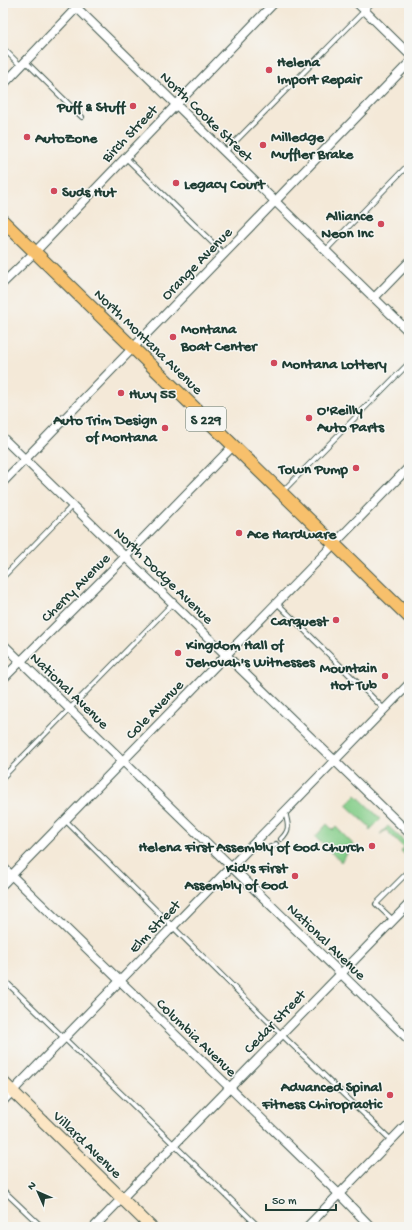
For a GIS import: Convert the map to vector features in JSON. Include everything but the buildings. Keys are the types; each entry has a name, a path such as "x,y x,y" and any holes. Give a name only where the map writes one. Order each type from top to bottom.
{"main road":[{"name":"North Montana Avenue","path":"3,221 334,546 409,617"}],"street":[{"name":"Birch Street","path":"3,283 35,252 274,3"},
{"path":"357,3 409,54"},
{"name":"North Cooke Street","path":"76,4 409,332"},
{"path":"3,85 76,4"},
{"name":"Orange Avenue","path":"3,482 409,63"},
{"path":"374,298 409,262"},
{"name":"North Dodge Avenue","path":"3,438 409,833"},
{"name":"Cherry Avenue","path":"3,679 233,446"},
{"name":"Cole Avenue","path":"3,884 334,546 409,467"},
{"name":"National Avenue","path":"3,644 408,1038"},
{"name":"Elm Street","path":"3,1101 409,684"},
{"name":"Columbia Avenue","path":"3,867 339,1194 371,1227"},
{"name":"Cedar Street","path":"94,1227 340,973 409,904"},
{"name":"Villard Avenue","path":"3,1082 151,1227"},
{"path":"307,1227 409,1122"}],"lane":[{"path":"225,152 372,3"},
{"path":"3,48 82,117"},
{"path":"125,157 224,254"},
{"path":"326,251 409,164"},
{"path":"281,493 409,363"},
{"path":"3,577 72,506"},
{"path":"3,777 173,603"},
{"path":"277,603 384,709"},
{"path":"281,839 287,832 289,826 284,812"},
{"path":"65,820 281,1034 391,1140"},
{"path":"251,846 266,849 271,848 276,844"},
{"path":"393,920 376,904 409,871"},
{"path":"3,979 259,1227"},
{"path":"3,1190 42,1227"}],"green space":[{"path":"356,795 381,819 370,830 370,827 346,805"},
{"path":"327,824 333,830 336,827 354,845 346,853 347,854 341,862 315,837"},
{"path":"388,826 409,846 409,859 401,851 404,848 386,830 380,834"}],"place":[{"name":"Helena Import Repair","path":"269,70"},
{"name":"Puff & Stuff","path":"133,106"},
{"name":"AutoZone","path":"27,137"},
{"name":"Milledge Muffler Brake","path":"263,145"},
{"name":"Legacy Court","path":"176,183"},
{"name":"Suds Hut","path":"54,191"},
{"name":"Alliance Neon Inc","path":"381,224"},
{"name":"Montana Boat Center","path":"173,337"},
{"name":"Montana Lottery","path":"274,363"},
{"name":"Hwy 55","path":"121,393"},
{"name":"O'Reilly Auto Parts","path":"309,418"},
{"name":"Auto Trim Design of Montana","path":"165,428"},
{"name":"Town Pump","path":"356,468"},
{"name":"Ace Hardware","path":"239,533"},
{"name":"Carquest","path":"336,620"},
{"name":"Kingdom Hall of Jehovah's Witnesses","path":"178,653"},
{"name":"Mountain Hot Tub","path":"385,676"},
{"name":"Helena First Assembly of God Church","path":"372,846"},
{"name":"Kid's First Assembly of God","path":"295,876"},
{"name":"Advanced Spinal Fitness Chiropractic","path":"390,1095"}]}
